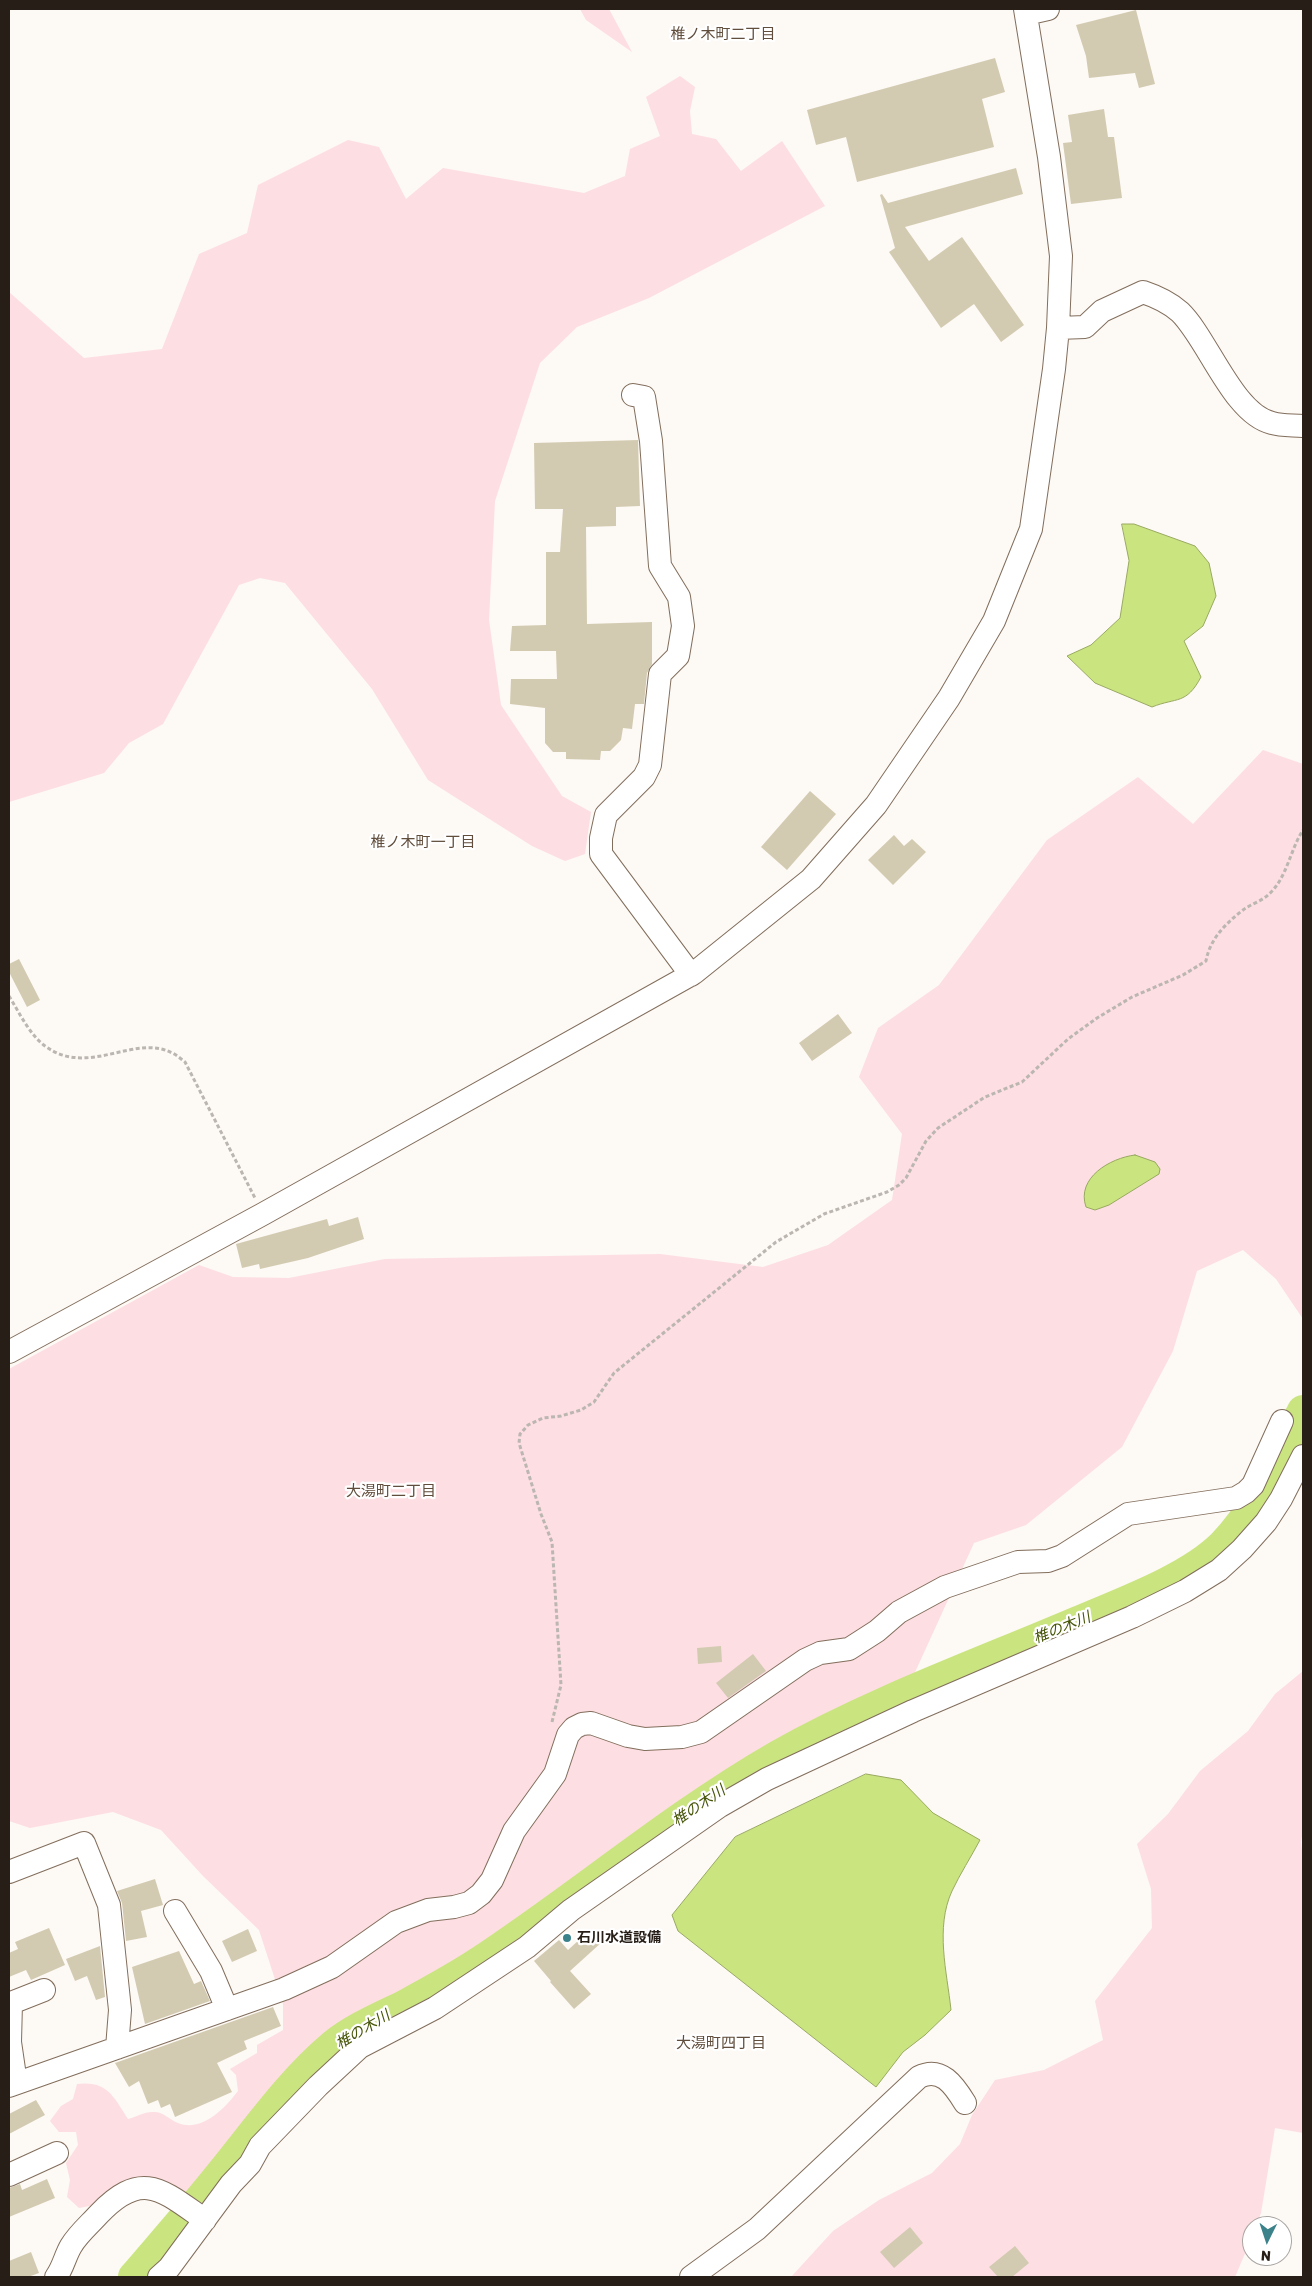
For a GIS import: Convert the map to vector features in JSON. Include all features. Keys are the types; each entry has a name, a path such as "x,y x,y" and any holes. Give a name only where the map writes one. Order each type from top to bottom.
{"street":[{"path":"9,1352 263,1214 691,975 811,879 876,805 949,698 994,621 1030,529 1039,486 1058,328 1061,256 1049,157 1025,12 1048,9"},
{"path":"1058,328 1085,327 1102,312 1143,292 1156,296 1180,312 1249,410 1271,423 1303,426"},
{"path":"633,395 644,397 651,441 660,566 679,597 683,626 678,656 660,674 650,765 644,777 606,815 601,838 601,854 691,975"},
{"path":"44,1990 10,2003 13,2085 284,1989 332,1967 396,1922 428,1910 462,1905 481,1894 492,1880 514,1831 555,1774 568,1735 574,1728 591,1723 628,1736 645,1739 682,1737 701,1732 805,1660 820,1653 849,1649 855,1646 877,1632 899,1612 945,1587 1018,1562 1048,1561 1062,1556 1128,1514 1236,1498 1252,1485 1282,1421"},
{"path":"159,2277 169,2268 231,2184 250,2164 260,2146 318,2086 360,2047 443,2002 527,1946 571,1910 720,1806 767,1779 913,1711 1132,1617 1185,1591 1219,1570 1242,1549 1266,1522 1281,1499 1303,1456"},
{"path":"9,1872 84,1843 109,1906 120,2010 117,2048"},
{"path":"175,1911 211,1971 227,2009"},
{"path":"691,2277 757,2229 919,2077 928,2072 939,2074 956,2087 965,2103"},
{"path":"9,2175 57,2153"},
{"path":"56,2277 71,2245 112,2202 122,2194 136,2188 150,2188 166,2192 205,2220"}],"path":[{"path":"551,1726 559,1702 561,1685 552,1542 541,1514 519,1443 520,1434 528,1424 544,1418 561,1416 580,1410 594,1402 614,1372 776,1242 824,1214 887,1192 899,1185 906,1178 926,1141 938,1128 985,1097 1022,1082 1068,1039 1098,1018 1132,997 1183,975 1206,961 1208,948 1214,937 1243,911 1268,895 1278,884 1296,841 1303,830"},
{"path":"9,996 31,1031 45,1045 64,1056 90,1059 140,1049 157,1049 172,1052 185,1062 263,1214"}],"shaded area":[{"path":"580,9 609,9 632,52 586,20"},
{"path":"680,76 695,87 690,111 692,134 716,139 741,171 782,141 825,206 649,298 577,327 540,363 495,501 489,620 501,705 562,796 591,812 585,854 565,861 532,846 428,780 372,689 285,583 260,578 239,585 163,724 129,743 104,773 9,802 9,292 84,358 162,349 199,254 247,233 258,185 348,140 379,147 406,199 443,168 584,193 625,176 630,149 660,136 646,97"},
{"path":"1122,524 1134,524 1195,546 1209,563 1216,596 1203,626 1184,641 1201,677 1196,686 1191,692 1180,699 1152,707 1095,683 1067,656 1091,645 1120,618 1129,561"},
{"path":"1263,750 1303,764 1303,1319 1276,1279 1243,1250 1197,1271 1173,1351 1122,1447 1026,1525 974,1543 911,1681 688,1802 563,1888 491,1944 404,1995 336,2042 187,2192 170,2186 79,2208 67,2197 70,2180 66,2163 78,2145 76,2132 59,2132 50,2121 61,2106 73,2099 77,2084 87,2083 103,2088 114,2097 128,2119 144,2113 154,2112 161,2113 178,2123 187,2125 204,2121 220,2111 238,2091 236,2075 230,2069 257,2053 257,2045 283,2030 283,2004 259,1930 203,1876 161,1830 113,1812 30,1828 9,1821 9,1369 199,1265 233,1277 289,1278 385,1259 660,1254 763,1267 828,1245 892,1200 902,1134 859,1077 878,1028 939,985 1047,840 1138,777 1193,824"},
{"path":"1135,1155 1155,1162 1160,1169 1159,1174 1109,1205 1095,1210 1086,1207 1084,1197 1086,1187 1097,1171 1115,1160"},
{"path":"1303,1671 1303,1831 1301,1842 1303,1859 1303,2133 1275,2128 1261,2213 1260,2216 1242,2216 1242,2261 1235,2277 791,2277 833,2231 879,2200 932,2173 960,2144 972,2115 995,2080 1044,2070 1103,2040 1095,2001 1152,1928 1151,1889 1137,1844 1168,1814 1200,1771 1248,1731 1275,1694"},
{"path":"866,1774 901,1780 933,1813 980,1840 952,1891 944,1920 945,1965 951,2010 925,2035 903,2052 876,2087 678,1931 672,1915 735,1837"}],"building":[{"path":"1136,10 1155,84 1139,88 1135,73 1089,78 1086,56 1076,25"},
{"path":"995,58 1005,92 982,99 994,147 857,182 846,137 816,145 807,110"},
{"path":"1104,109 1108,137 1114,137 1122,198 1071,204 1063,143 1072,142 1068,115"},
{"path":"1016,168 1023,194 905,227 929,261 962,237 1024,325 1001,342 974,304 941,328 889,252 895,248 880,195 882,194 888,203"},
{"path":"638,440 640,506 616,507 616,526 586,527 587,624 652,622 652,664 647,673 644,704 635,704 632,729 623,728 621,740 610,751 601,751 600,760 566,759 566,752 553,752 545,743 545,708 510,704 511,679 557,679 556,651 510,651 512,626 546,625 546,552 560,552 563,509 535,509 534,443"},
{"path":"810,791 836,814 787,870 761,847"},
{"path":"894,835 904,846 912,839 926,852 893,885 868,860"},
{"path":"19,959 40,1000 27,1007 9,972 9,964"},
{"path":"838,1014 852,1033 812,1061 799,1043"},
{"path":"358,1217 364,1239 308,1258 260,1269 259,1264 242,1268 236,1244 327,1219 329,1226"},
{"path":"721,1646 722,1662 698,1664 697,1648"},
{"path":"753,1654 766,1671 728,1698 716,1683"},
{"path":"155,1879 163,1905 141,1911 147,1937 126,1941 122,1903 117,1891"},
{"path":"49,1928 65,1965 31,1980 26,1970 9,1977 9,1953 18,1949 15,1942"},
{"path":"248,1929 257,1951 232,1962 222,1941"},
{"path":"591,1929 602,1942 570,1971 591,1994 574,2009 534,1961 559,1940 568,1950"},
{"path":"100,1946 105,1997 96,2000 87,1976 75,1981 66,1959"},
{"path":"179,1951 194,1984 201,1981 210,2001 145,2024 132,1967"},
{"path":"273,2007 281,2026 244,2041 247,2049 217,2063 232,2092 175,2117 170,2104 161,2108 158,2100 148,2104 139,2081 129,2087 115,2063"},
{"path":"36,2100 45,2115 9,2134 9,2114"},
{"path":"47,2179 55,2198 9,2217 9,2188 20,2184 22,2190"},
{"path":"910,2227 923,2243 894,2268 880,2252"},
{"path":"1015,2246 1029,2263 1012,2277 998,2277 989,2267"},
{"path":"31,2252 39,2273 28,2277 9,2277 9,2261"}],"waterway":[{"name":"椎の木川","path":"134,2277 200,2200 288,2090 318,2059 342,2039 477,1964 663,1831 778,1756 888,1701 1134,1598 1192,1569 1223,1545 1248,1514 1268,1481 1303,1411"}],"place":[{"name":"石川水道設備","path":"567,1938"}],"district":[{"name":"椎ノ木町二丁目","path":"723,35"},
{"name":"椎ノ木町一丁目","path":"423,843"},
{"name":"大湯町二丁目","path":"391,1492"},
{"name":"大湯町四丁目","path":"721,2044"}]}
